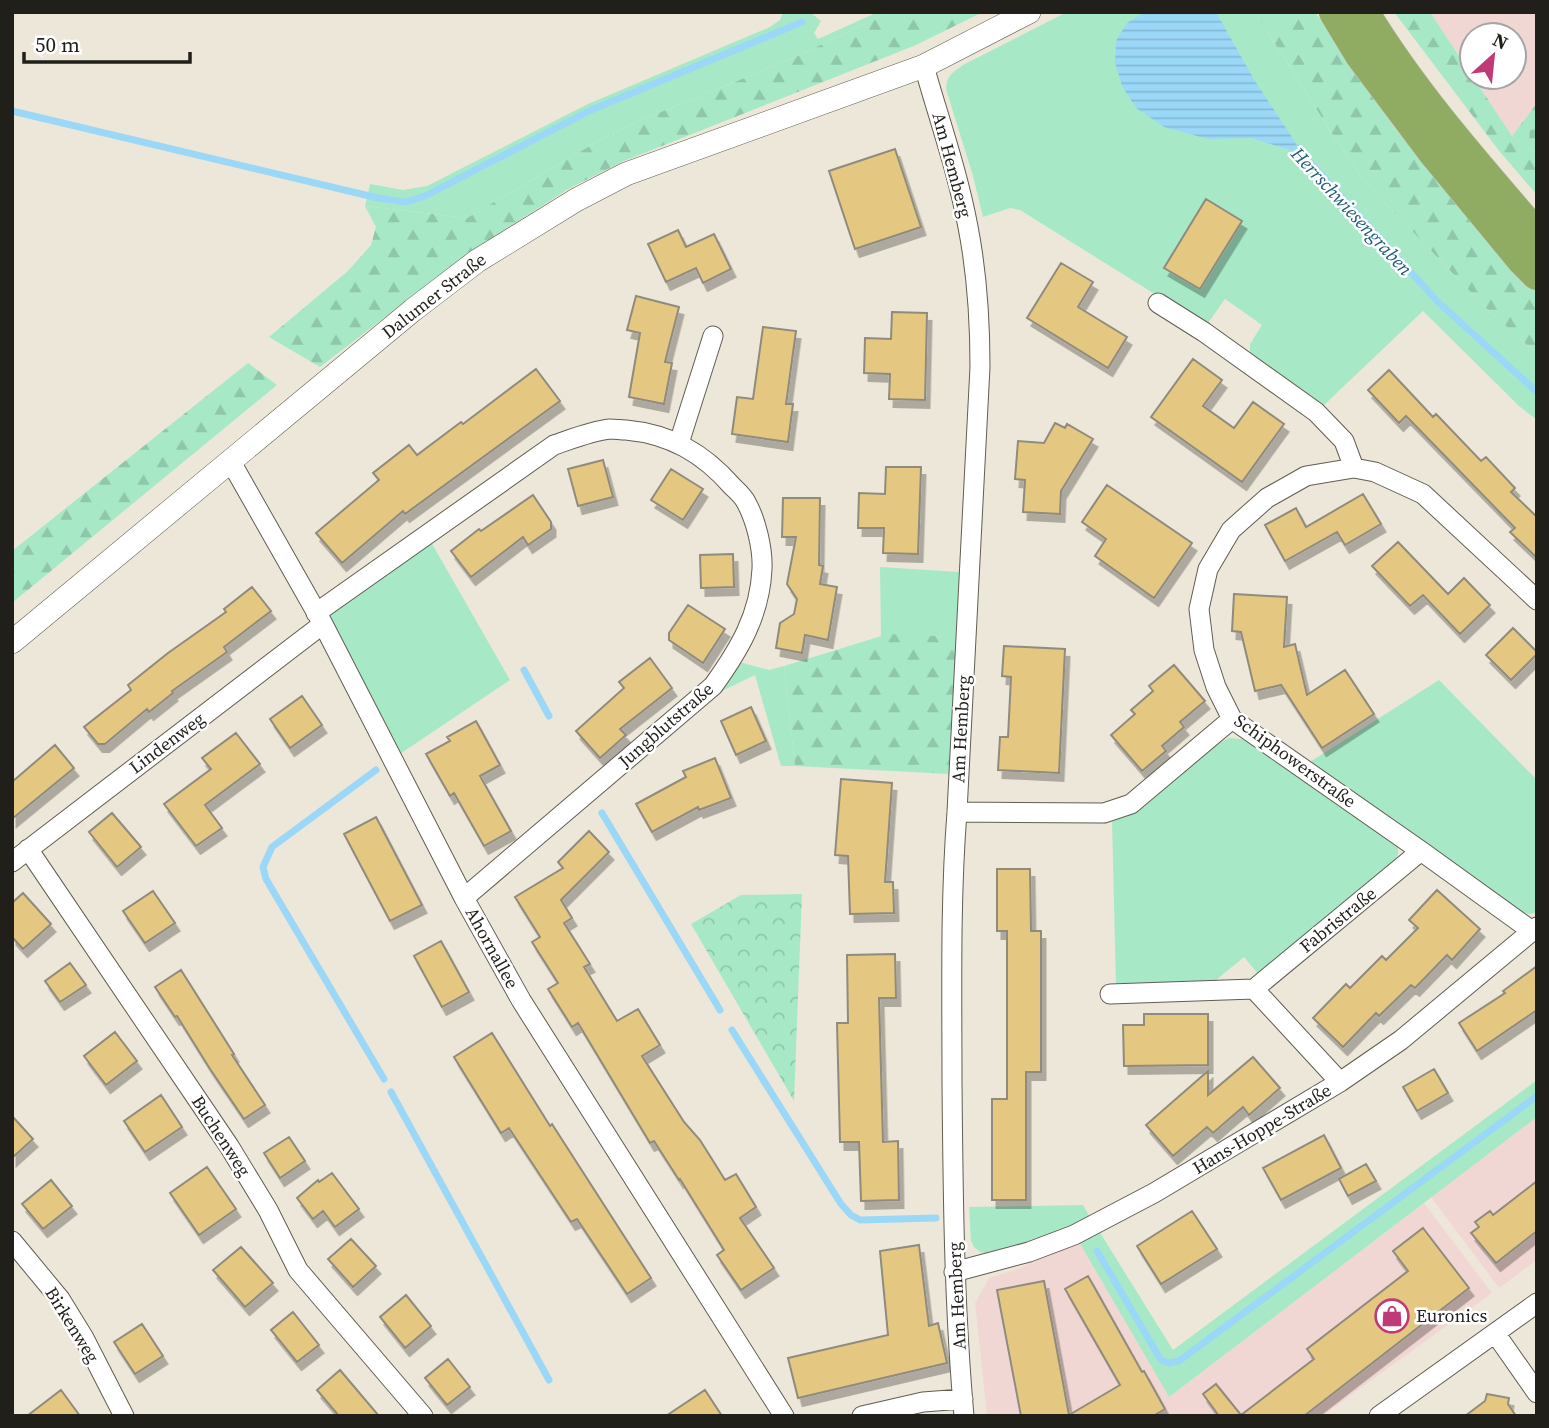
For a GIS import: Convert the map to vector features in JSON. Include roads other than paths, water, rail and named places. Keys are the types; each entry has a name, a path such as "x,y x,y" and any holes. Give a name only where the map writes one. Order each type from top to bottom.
{"highway":[{"path":"1335,12 1361,55 1433,151 1537,274"},
{"path":"1363,12 1453,139 1537,236"}],"street":[{"name":"Dalumer Straße","path":"12,642 413,310 477,261 576,200 626,174 924,66 1029,12"},
{"name":"Am Hemberg","path":"924,66 968,226 980,323 951,931 954,1272 963,1407"},
{"path":"1158,303 1204,332 1316,412 1344,441 1353,468"},
{"path":"679,443 713,336"},
{"name":"Jungblutstraße","path":"319,619 554,445 586,434 611,429 643,432 679,443 721,473 745,500 757,528 762,568 757,602 746,635 732,660 713,686 464,898"},
{"name":"Ahornallee","path":"231,462 319,619 464,898 528,1011 784,1416"},
{"name":"Schiphowerstraße","path":"1534,929 1232,719 1216,687 1204,650 1199,609 1208,569 1231,530 1267,498 1306,476 1353,468 1375,472 1423,494 1537,600"},
{"name":"Lindenweg","path":"12,862 319,619"},
{"path":"957,813 1104,813 1131,804 1232,719"},
{"name":"Buchenweg","path":"28,849 229,1146 268,1210 298,1270 423,1416"},
{"name":"Fabristraße","path":"1254,989 1422,851"},
{"name":"Hans-Hoppe-Straße","path":"954,1272 1030,1252 1074,1235 1154,1193 1339,1082 1401,1040 1534,929"},
{"path":"1110,994 1254,989 1339,1082"},
{"name":"Birkenweg","path":"12,1241 60,1299 84,1338 124,1416"},
{"path":"1379,1416 1537,1303"},
{"path":"1495,1334 1537,1394"},
{"path":"862,1416 923,1402 963,1407"}],"water":[{"path":"1144,12 1216,12 1255,81 1303,154 1251,138 1208,139 1164,127 1136,108 1122,86 1115,62 1116,41 1126,24"}],"waterway":[{"path":"12,111 378,198 406,202 425,196 589,111 802,22"},
{"name":"Herrschwiesengraben","path":"1297,148 1438,302 1537,392"},
{"path":"524,670 549,716"},
{"path":"376,770 272,847 263,867 266,879 384,1079"},
{"path":"602,813 720,1010"},
{"path":"732,1030 841,1204 851,1215 860,1220 936,1218"},
{"path":"391,1092 549,1380"},
{"path":"1097,1251 1161,1360 1169,1363 1179,1361 1537,1096"}],"place":[{"name":"Euronics","path":"1392,1316"}]}
